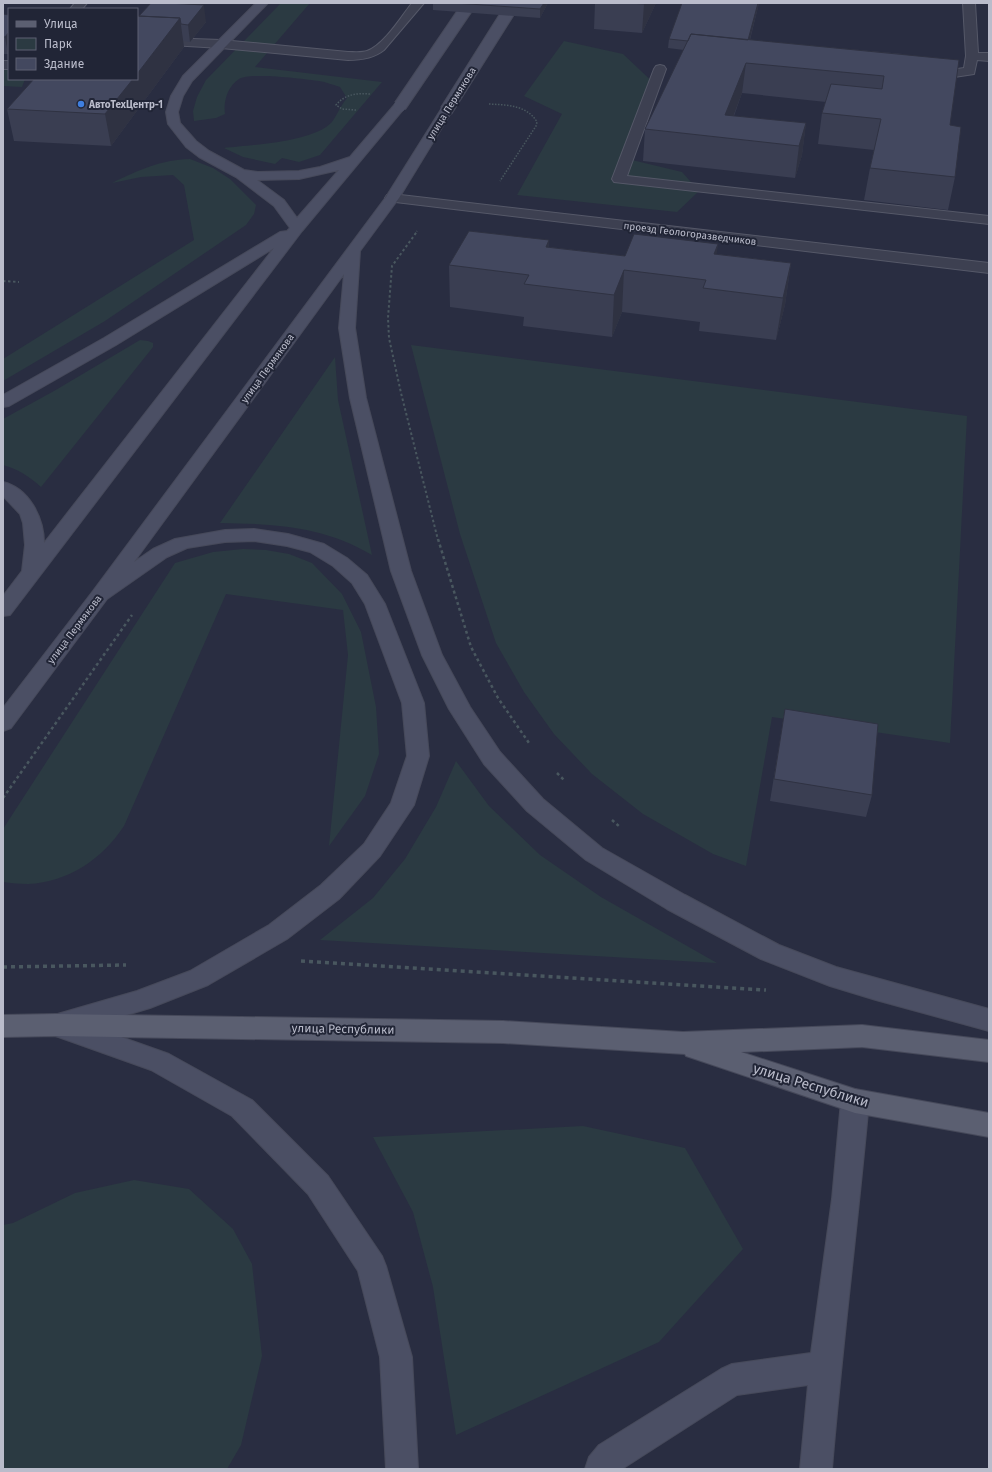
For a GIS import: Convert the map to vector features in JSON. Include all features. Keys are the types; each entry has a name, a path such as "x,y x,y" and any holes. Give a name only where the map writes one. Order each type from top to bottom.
{"main road":[{"path":"262,3 187,79 177,96 172,112 174,124 191,144 204,154 241,174 279,203 297,228"},
{"path":"3,610 297,228 400,106 470,3"},
{"name":"улица Пермякова","path":"3,723 100,595 392,198 514,3"},
{"path":"241,174 268,178 291,177 314,174 354,160"},
{"path":"3,402 102,346 297,228"},
{"path":"353,251 346,328 358,398 401,571 432,654 460,709 492,758 535,805 594,854 676,902 770,952 830,976 876,990 989,1020"},
{"path":"3,487 17,496 27,508 32,522 35,548 32,571"},
{"path":"56,1025 141,1000 198,978 278,932 330,892 372,850 402,805 418,756 413,703 375,604 360,579 340,562 317,548 288,540 254,535 225,536 182,543 160,553 100,595"},
{"path":"56,1025 160,1062 242,1108 318,1185 371,1266 396,1356 402,1469"},
{"name":"улица Республики","path":"3,1026 56,1025 503,1032 683,1043 862,1036 989,1051"},
{"name":"улица Республики","path":"683,1043 855,1101 989,1125"},
{"path":"816,1469 825,1367 846,1199 855,1101"},
{"path":"601,1469 612,1457 732,1380 825,1367"}],"street":[{"path":"138,40 221,44 348,56 364,55 371,54 380,48 418,3"},
{"path":"913,78 920,79 970,70 972,56 969,3"},
{"path":"972,56 989,57"},
{"path":"660,69 618,179 989,220"},
{"name":"проезд Геологоразведчиков","path":"392,198 989,268"}],"path":[{"path":"440,204 420,227 392,266 388,318 389,338 437,537 471,647 498,698 530,743"},
{"path":"3,281 19,282"},
{"path":"554,770 569,786"},
{"path":"3,798 18,776"},
{"path":"606,815 624,830"},
{"path":"300,961 768,990"},
{"path":"3,967 132,965"}],"green space":[{"path":"281,3 310,3 255,67 382,82 320,155 299,162 282,158 275,164 243,157 224,148 265,144 297,138 323,129 332,122 347,98 340,87 322,81 266,76 245,77 235,82 229,90 225,104 225,114 216,118 194,121 193,111 197,97 206,80"},
{"path":"564,41 623,54 658,87 632,160 682,172 699,191 677,212 517,195 562,114 524,96"},
{"path":"3,69 8,70 8,80 25,80 22,87 3,86"},
{"path":"190,159 213,168 230,179 256,205 254,214 246,225 105,321 3,381 3,359 194,240 184,185 173,175 141,177 112,183 159,164 169,161"},
{"path":"140,340 153,343 153,347 41,487 24,474 3,465 3,419 54,391"},
{"path":"411,345 967,416 950,743 772,717 746,866 713,854 643,814 592,774 554,734 524,692 496,643 460,534"},
{"path":"335,357 338,400 372,555 354,545 335,538 298,528 260,524 220,523"},
{"path":"243,549 266,550 289,554 312,563 342,594 361,632 376,707 379,754 365,796 329,846 348,655 343,610 226,594 124,826 115,838 105,849 83,867 57,879 28,884 3,882 3,829 175,563 213,552"},
{"path":"456,761 489,806 540,855 601,897 717,963 320,940 373,898 405,859 436,807"},
{"path":"583,1126 685,1148 743,1249 659,1342 456,1435 433,1287 413,1212 373,1137"},
{"path":"134,1180 189,1189 233,1229 252,1264 262,1356 241,1445 227,1469 3,1469 3,1225 13,1223 75,1193"}],"building":[{"path":"151,3 204,5 188,25 181,24 180,18 139,16"},
{"path":"455,3 544,3 540,9"},
{"path":"682,3 758,3 748,40 691,34 688,41 669,39"},
{"path":"3,14 8,15 8,33 3,37"},
{"path":"138,16 180,18 138,73"},
{"path":"691,34 959,60 950,125 961,127 955,177 870,168 881,119 822,113 831,84 882,89 884,76 746,63 725,115 806,123 799,146 645,129"},
{"path":"33,80 132,80 105,114 7,109"},
{"path":"469,231 549,240 546,247 625,256 634,234 718,244 714,254 791,263 783,298 703,288 706,280 624,270 614,295 524,284 529,275 449,265"},
{"path":"785,709 878,724 872,795 774,779"}],"place":[{"name":"АвтоТехЦентр-1","path":"81,104"}]}
